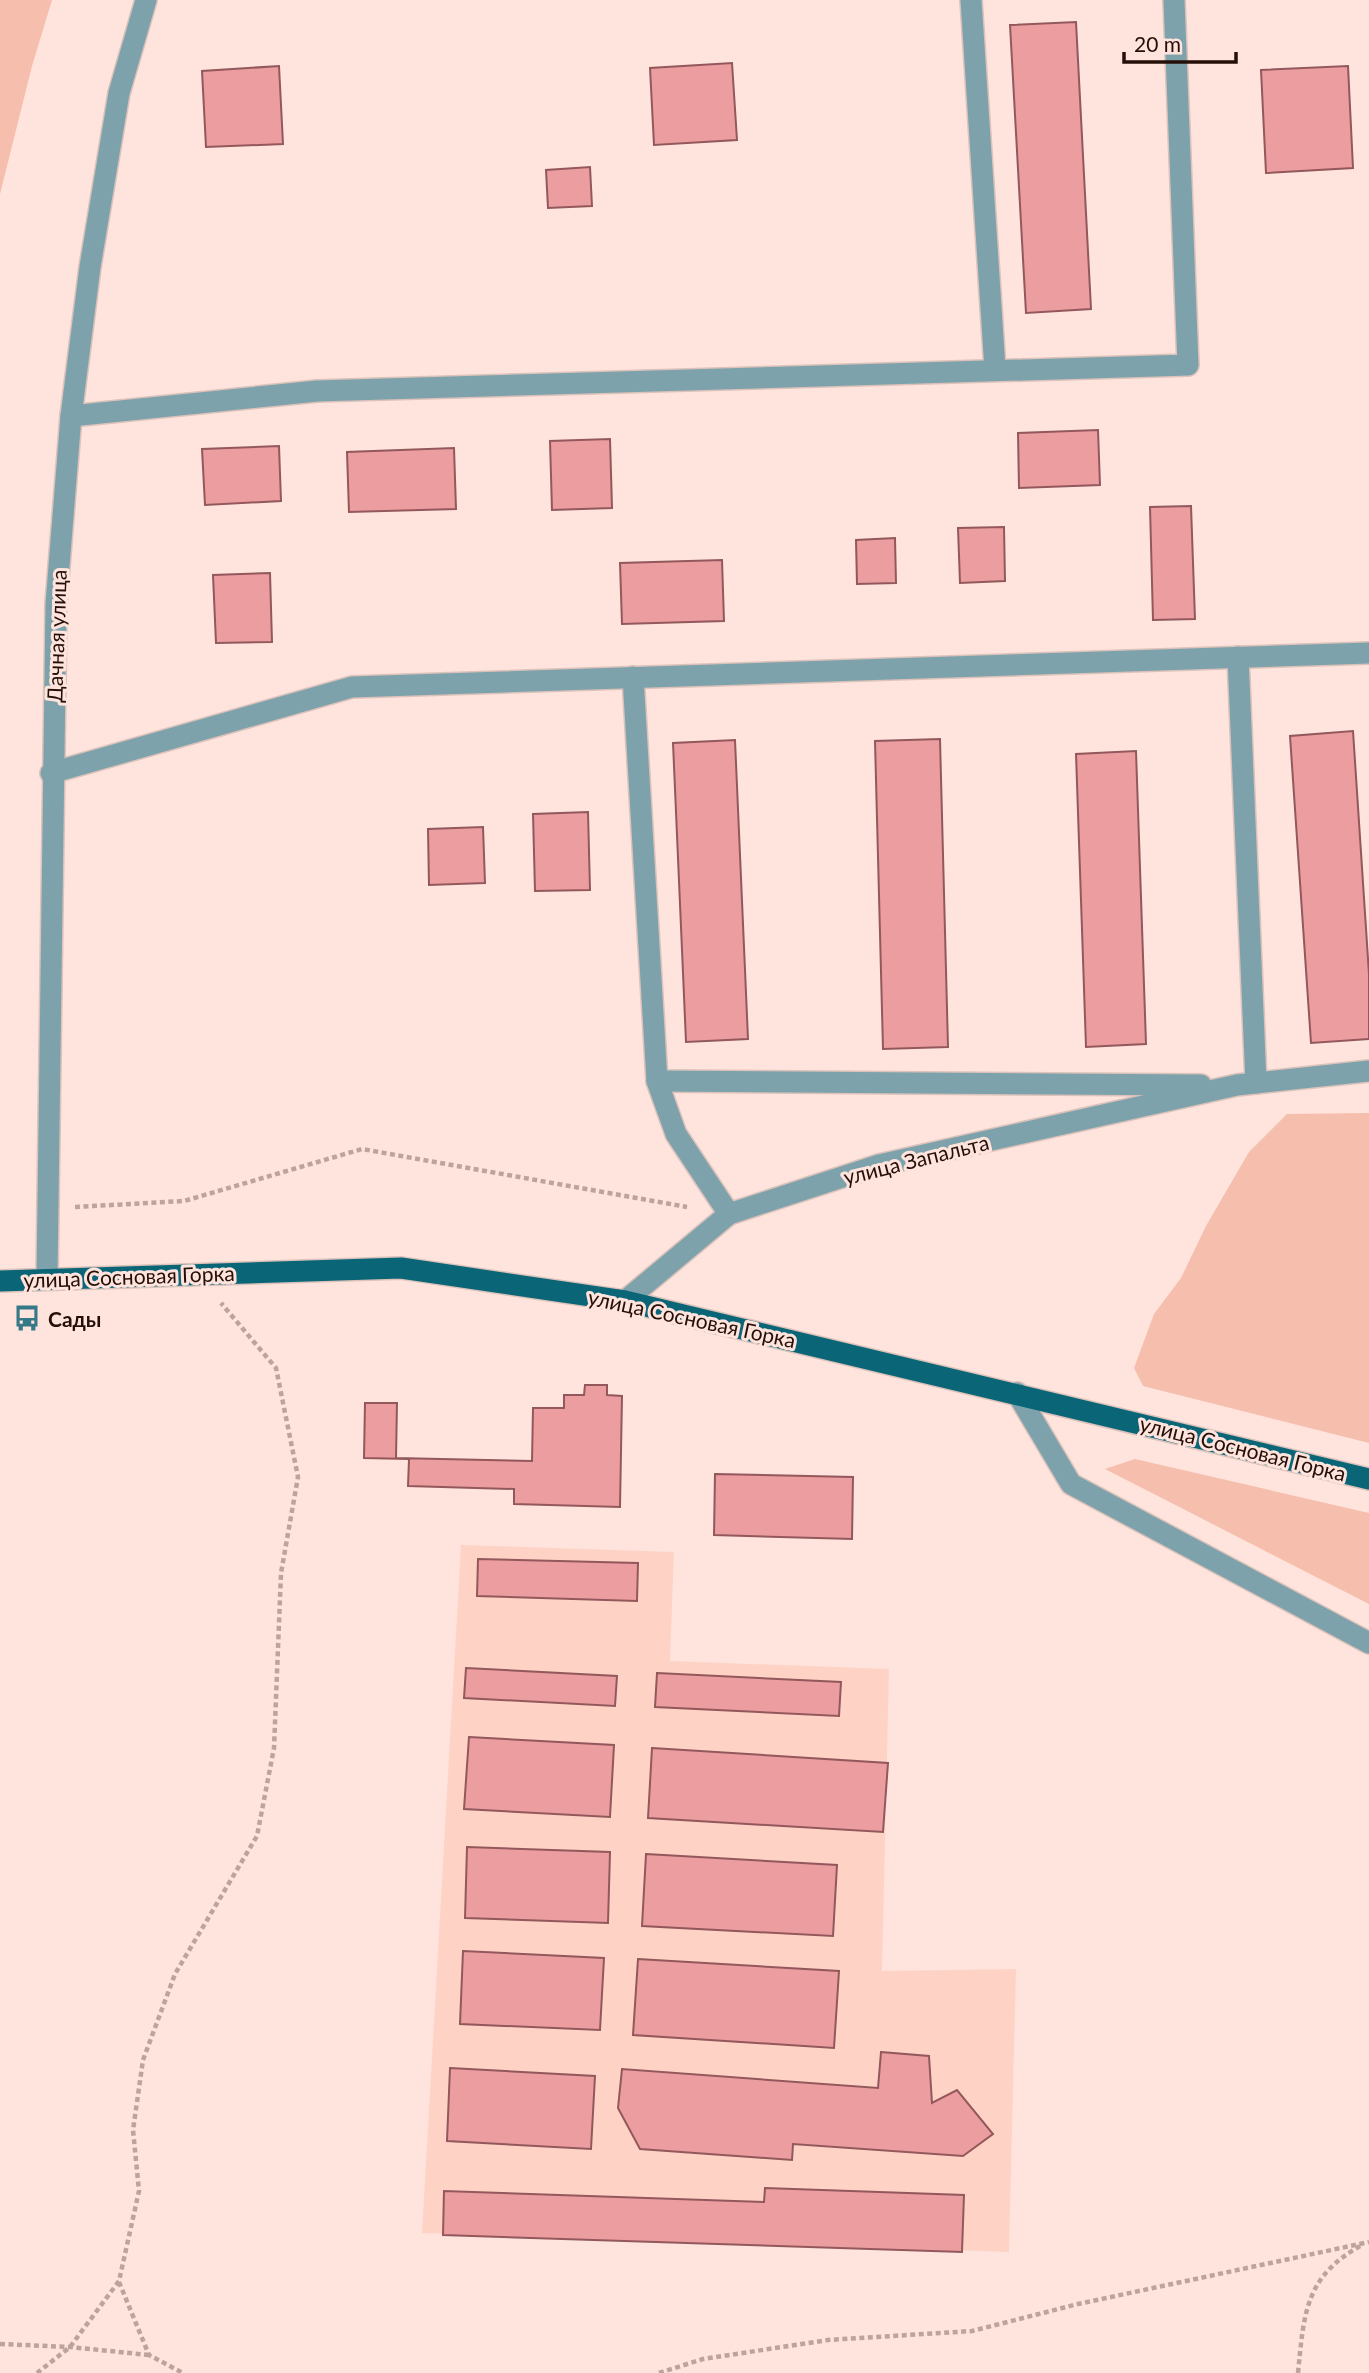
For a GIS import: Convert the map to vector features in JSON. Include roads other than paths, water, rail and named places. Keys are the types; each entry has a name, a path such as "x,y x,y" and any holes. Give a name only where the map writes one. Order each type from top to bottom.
{"main road":[{"name":"улица Сосновая Горка","path":"0,1281 401,1268 625,1301 1369,1479"}],"street":[{"name":"Дачная улица","path":"47,1279 51,773 56,604 71,416 90,267 119,93 146,0"},
{"path":"971,0 995,369"},
{"path":"71,416 317,391 1188,365 1174,0"},
{"path":"51,773 352,687 1369,653"},
{"path":"1238,657 1247,1084"},
{"path":"633,677 657,1081 676,1134 729,1214"},
{"name":"улица Запальта","path":"657,1081 1247,1084 1369,1071"},
{"name":"улица Запальта","path":"625,1301 729,1214 879,1166 1247,1084"},
{"path":"1017,1393 1071,1484 1369,1643"}],"place":[{"name":"Сады","path":"27,1318"}]}
